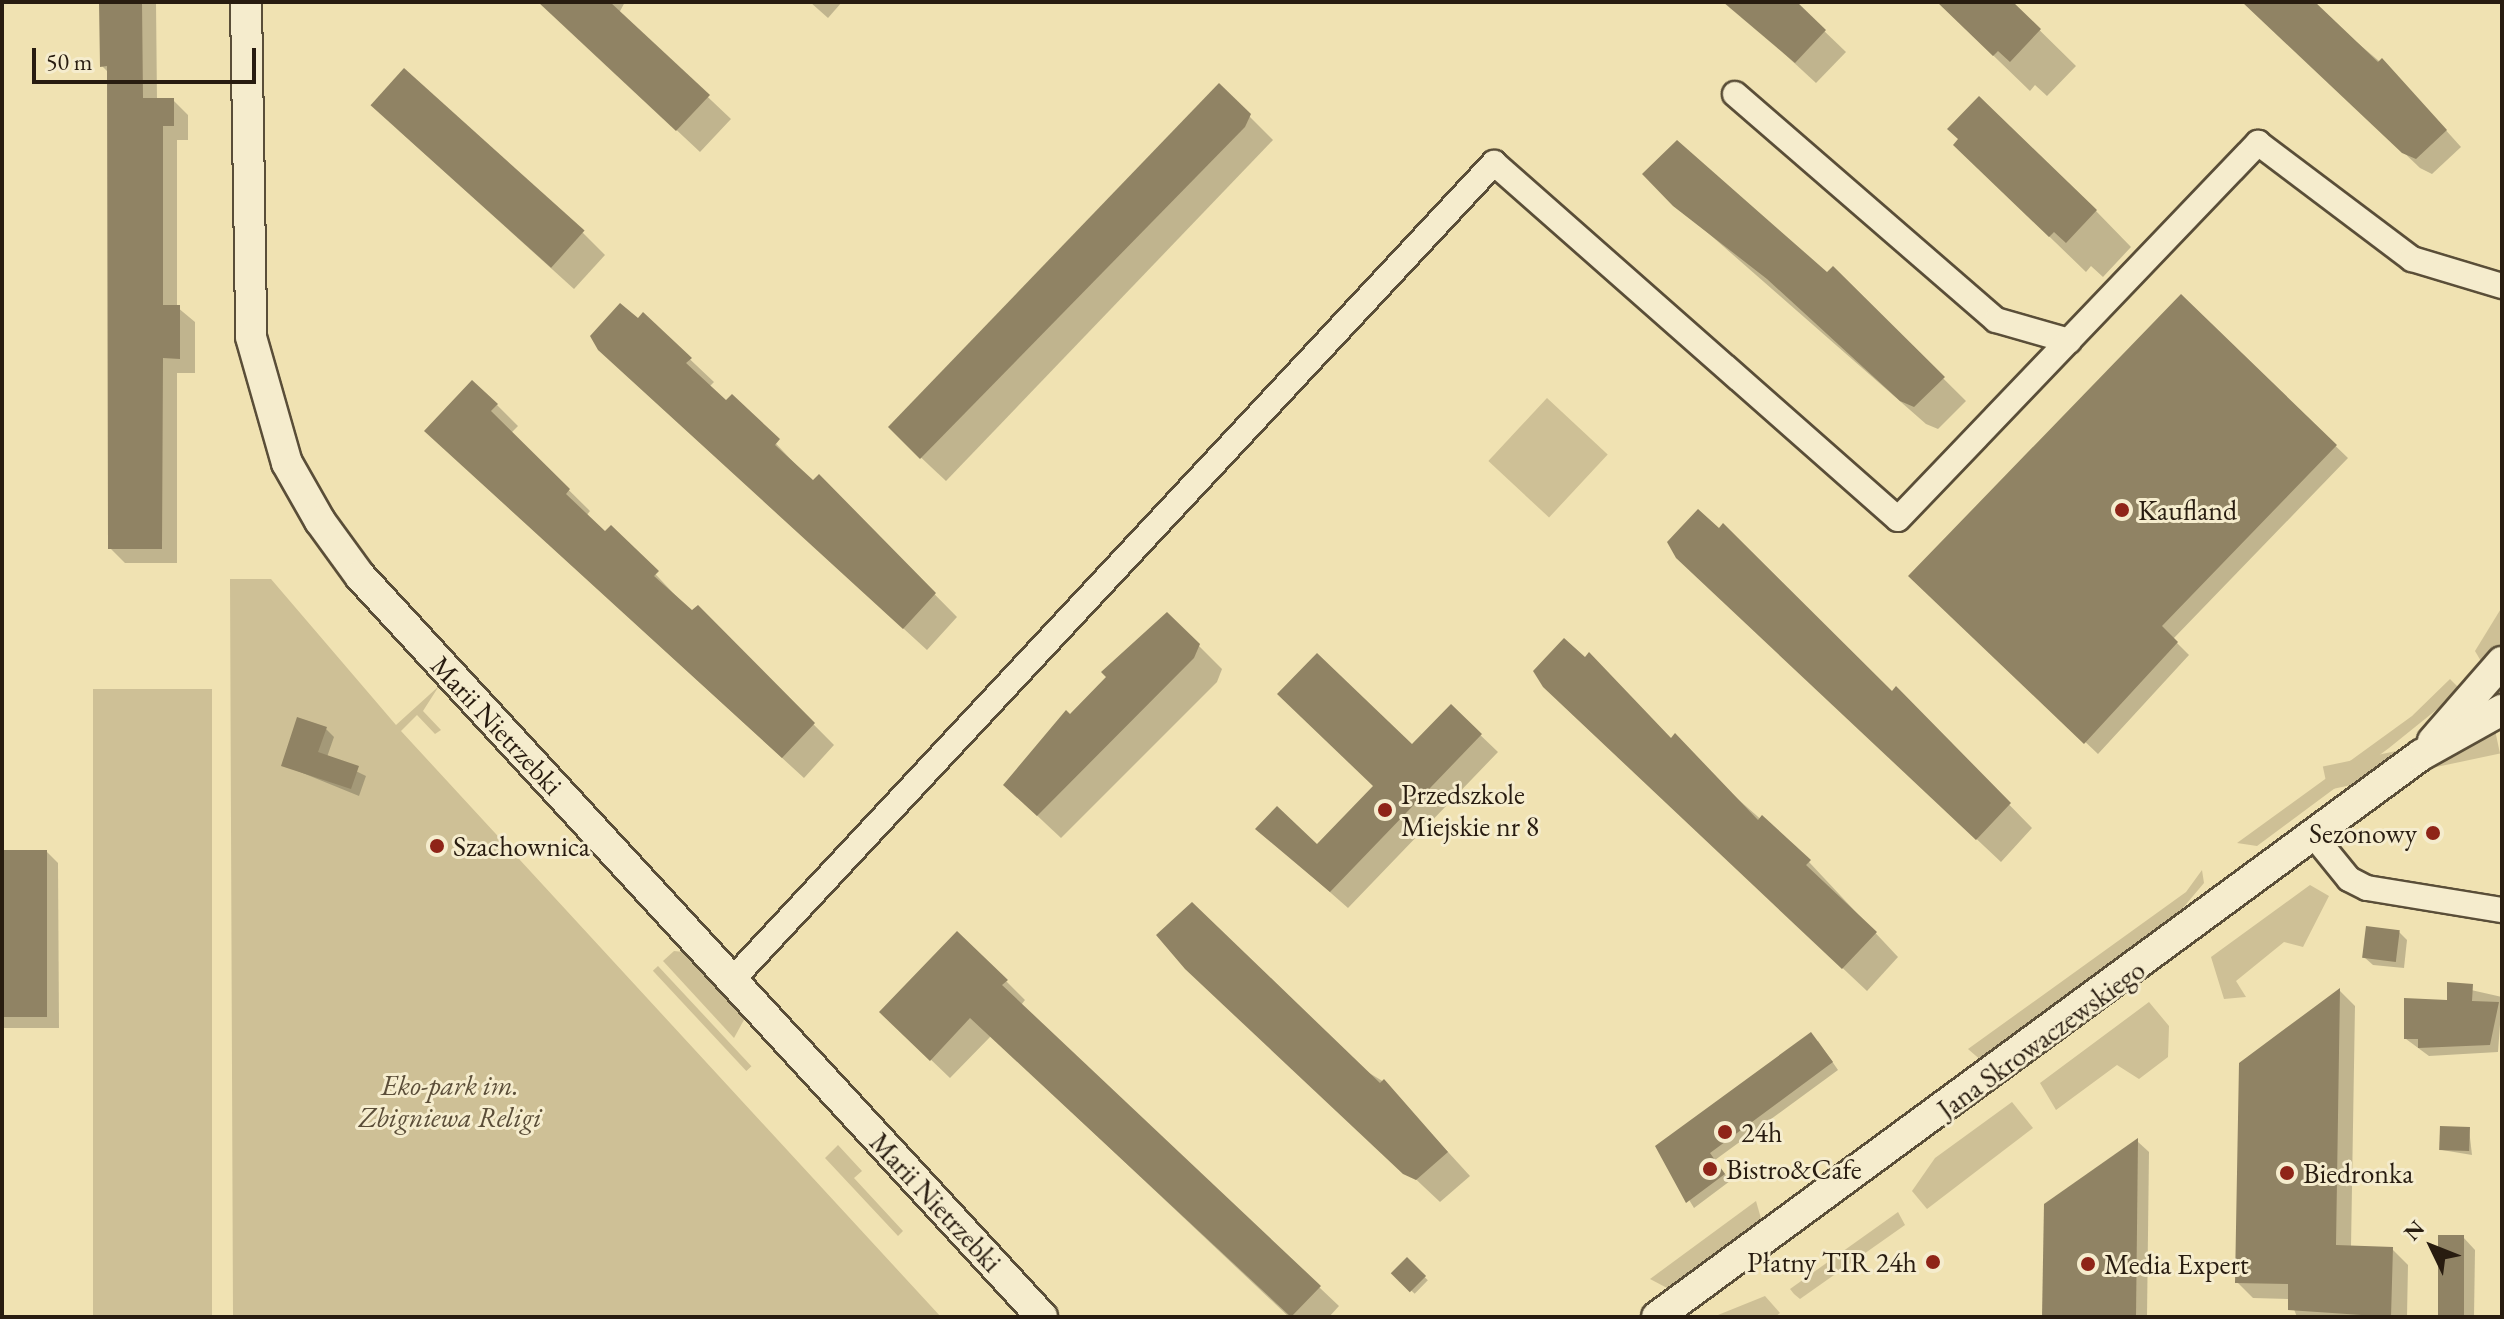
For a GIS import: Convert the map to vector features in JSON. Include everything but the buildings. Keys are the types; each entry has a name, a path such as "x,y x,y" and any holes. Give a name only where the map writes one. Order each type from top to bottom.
{"street":[{"name":"Marii Nietrzebki","path":"246,2 251,337 287,463 360,576 1042,1317"},
{"path":"1735,94 1996,320 2069,341"},
{"path":"733,979 1494,163 1898,519 2258,143 2412,259 2502,286"},
{"name":"Jana Skrowaczewskiego","path":"2421,755 2502,662"},
{"name":"Jana Skrowaczewskiego","path":"1657,1317 2421,755 2502,710"},
{"path":"2314,836 2349,879 2367,888 2502,910"}],"green space":[{"path":"1547,398 1608,455 1549,518 1488,461"},
{"name":"Eko-park im. Zbigniewa Religi","path":"230,579 271,579 396,725 439,686 423,711 441,730 435,734 417,715 401,731 941,1317 233,1317"},
{"path":"2502,607 2502,645 2485,668 2475,651"},
{"path":"2450,679 2461,690 2389,748 2257,846 2237,843 2412,716"},
{"path":"93,689 212,689 212,1317 93,1317"},
{"path":"2495,730 2500,753 2328,790 2323,767"},
{"path":"2202,870 2204,883 2182,909 1995,1054 1983,1062 1968,1049 2186,892"},
{"path":"2310,885 2329,896 2303,947 2284,942 2236,981 2246,997 2224,999 2211,957"},
{"path":"674,951 684,952 745,1018 734,1038 663,961"},
{"path":"658,966 751,1066 746,1071 653,971"},
{"path":"2149,1002 2169,1026 2168,1057 2139,1079 2117,1065 2056,1110 2040,1083"},
{"path":"2012,1102 2033,1128 1927,1209 1912,1191 1935,1158"},
{"path":"838,1145 862,1171 854,1178 903,1231 898,1236 825,1158"},
{"path":"1756,1201 1762,1222 1669,1289 1650,1279"},
{"path":"1898,1212 1905,1225 1800,1299 1790,1289"},
{"path":"1765,1296 1780,1313 1775,1317 1713,1317"}],"place":[{"name":"Kaufland","path":"2122,510"},
{"name":"Przedszkole Miejskie nr 8","path":"1385,810"},
{"name":"Sezonowy","path":"2433,833"},
{"name":"Szachownica","path":"437,846"},
{"name":"24h","path":"1725,1132"},
{"name":"Bistro&Cafe","path":"1710,1169"},
{"name":"Biedronka","path":"2287,1173"},
{"name":"Płatny TIR 24h","path":"1933,1262"},
{"name":"Media Expert","path":"2088,1264"}]}
